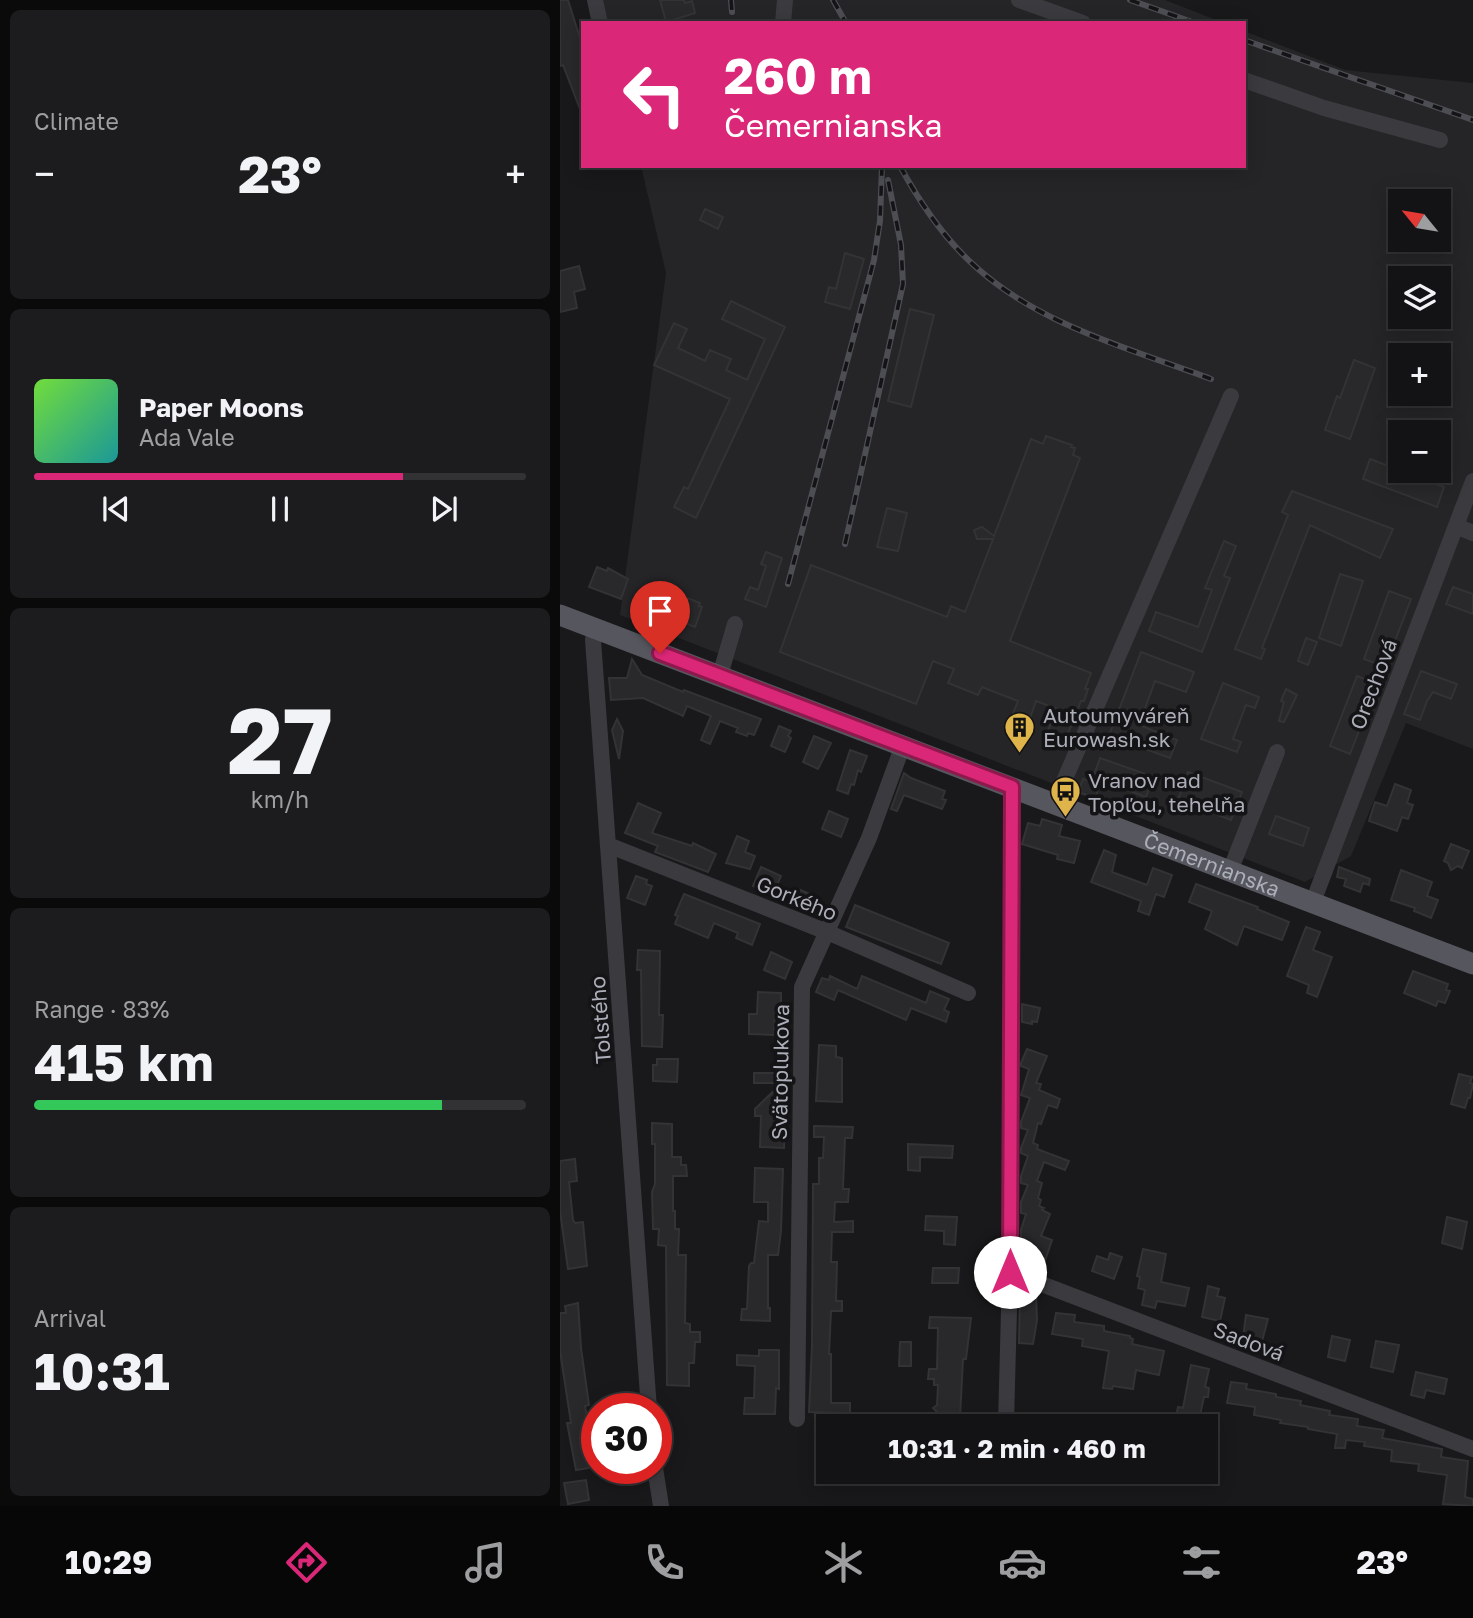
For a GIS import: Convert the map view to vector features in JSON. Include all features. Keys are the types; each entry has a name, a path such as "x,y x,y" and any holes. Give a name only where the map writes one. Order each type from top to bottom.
{"main road":[{"name":"Čemernianska","path":"560,615 1473,964"}],"street":[{"path":"595,0 600,21"},
{"path":"783,21 785,0"},
{"path":"1019,0 1077,21"},
{"path":"1246,81 1324,108 1440,140"},
{"path":"1054,804 1231,396"},
{"name":"Orechová","path":"1313,902 1473,481"},
{"path":"1456,526 1473,533"},
{"path":"720,675 736,624"},
{"name":"Tolstého","path":"595,629 593,640 648,1393"},
{"name":"Svätoplukova","path":"797,1419 802,986 869,838 903,745"},
{"path":"1230,871 1277,752"},
{"path":"1006,1414 1010,1272 1012,787"},
{"name":"Gorkého","path":"608,845 827,932 968,993"},
{"name":"Sadová","path":"1010,1272 1473,1449"},
{"path":"658,1484 661,1506"}],"shaded area":[{"path":"603,0 1165,0 1219,21 608,21"},
{"path":"1246,32 1345,70 1473,83 1473,749 1406,723 1351,856 1305,882 620,615 666,273 641,168 1246,168"}],"building":[{"path":"560,0 568,0 581,42 581,112 563,65 560,66"},
{"path":"660,0 684,0 685,3 692,1 695,13 666,21"},
{"path":"705,209 723,217 718,229 700,220"},
{"path":"845,253 864,259 850,309 825,302 829,287 836,289"},
{"path":"579,266 585,289 574,292 577,308 560,312 560,271"},
{"path":"731,301 785,327 696,518 674,507 684,487 688,489 730,399 654,365 674,323 687,329 678,348 705,361 710,350 731,359 726,370 747,380 765,339 722,319"},
{"path":"910,309 934,315 911,407 888,401"},
{"path":"1354,360 1375,368 1350,439 1325,430"},
{"path":"1046,436 1072,445 1071,447 1075,448 1073,455 1080,458 1010,641 1091,673 1084,701 1081,701 1065,741 1046,734 1058,709 1036,701 1027,727 1010,721 1018,701 982,687 978,695 948,683 954,669 933,661 916,704 780,652 811,565 947,617 951,606 965,612 993,539 977,539 974,530 982,527 994,536 1031,439 1043,444"},
{"path":"1370,459 1388,466 1388,483 1433,483 1444,487 1437,507 1363,479"},
{"path":"1292,491 1393,529 1380,558 1310,525 1262,648 1265,649 1261,659 1235,649 1288,515 1282,512"},
{"path":"887,508 907,513 898,551 877,547"},
{"path":"1224,541 1236,546 1224,576 1230,578 1202,652 1149,631 1156,612 1198,627 1212,590 1205,588"},
{"path":"766,552 782,558 766,607 745,599 750,587 758,590 766,566 761,564"},
{"path":"597,567 607,571 608,568 628,579 621,599 589,587"},
{"path":"1340,574 1363,581 1341,646 1319,638"},
{"path":"646,585 687,601 688,598 700,603 699,606 702,607 695,627 638,605"},
{"path":"1453,587 1473,594 1473,614 1446,604"},
{"path":"1389,591 1411,599 1385,667 1364,659"},
{"path":"1306,638 1317,642 1308,665 1298,661"},
{"path":"1141,652 1194,672 1186,692 1155,681 1139,725 1177,740 1170,758 1109,736"},
{"path":"632,659 642,675 761,719 754,735 748,733 747,736 736,732 738,728 720,721 710,744 701,740 711,716 687,706 683,716 643,698 611,700 609,678 627,678"},
{"path":"1421,671 1457,684 1451,699 1433,692 1420,720 1404,714"},
{"path":"1357,676 1377,684 1350,754 1330,746"},
{"path":"1223,683 1259,697 1255,708 1246,705 1233,739 1241,742 1237,752 1201,739"},
{"path":"1286,689 1297,695 1284,722 1279,721 1284,702 1281,701"},
{"path":"617,719 623,731 619,759 612,730"},
{"path":"779,726 791,731 785,752 771,746"},
{"path":"814,736 831,743 818,769 803,762"},
{"path":"850,750 867,756 848,794 837,790"},
{"path":"1100,758 1154,777 1146,797 1093,778"},
{"path":"1188,772 1242,792 1231,820 1178,800"},
{"path":"904,773 945,791 942,799 946,800 942,809 904,795 897,811 891,809"},
{"path":"1083,779 1100,785 1095,798 1078,792"},
{"path":"1395,784 1411,790 1407,803 1413,805 1408,819 1402,817 1397,831 1369,821 1375,802 1387,806"},
{"path":"638,803 661,813 652,833 692,846 693,843 716,854 708,872 655,852 658,846 625,833"},
{"path":"829,811 848,819 841,837 822,829"},
{"path":"1276,816 1309,828 1303,846 1269,834"},
{"path":"1042,819 1062,825 1059,836 1080,841 1074,863 1022,844 1028,823 1040,826"},
{"path":"737,836 749,841 745,852 755,856 750,869 726,863"},
{"path":"1451,844 1469,851 1462,868 1458,866 1451,870 1444,861"},
{"path":"1104,850 1116,855 1112,872 1147,885 1153,868 1172,875 1164,897 1156,894 1149,915 1138,911 1141,901 1091,882"},
{"path":"761,867 781,876 773,894 753,886"},
{"path":"1339,867 1370,879 1369,885 1363,883 1360,892 1344,886 1346,879 1337,877"},
{"path":"1401,870 1432,882 1427,896 1438,900 1431,918 1414,911 1415,908 1391,900"},
{"path":"636,876 647,880 646,884 652,886 645,905 627,898"},
{"path":"1196,884 1258,907 1257,909 1289,922 1282,940 1244,926 1237,945 1205,929 1212,911 1189,902"},
{"path":"798,889 817,897 811,911 791,903"},
{"path":"684,894 760,924 752,945 736,938 738,933 714,923 708,938 675,924 678,916 675,915"},
{"path":"855,905 949,943 941,964 846,927"},
{"path":"1306,927 1320,932 1313,950 1332,957 1317,997 1307,993 1309,985 1287,976"},
{"path":"638,950 660,951 659,1015 663,1015 662,1047 642,1046 641,970 637,970"},
{"path":"771,952 792,962 785,979 764,970"},
{"path":"1413,971 1448,984 1446,990 1450,991 1445,1003 1438,1001 1436,1006 1404,993"},
{"path":"830,976 857,989 862,976 926,1003 930,991 949,999 944,1010 949,1012 946,1022 911,1008 906,1020 838,990 834,1000 816,992 822,978 829,980"},
{"path":"758,992 781,993 781,1011 775,1011 774,1035 749,1034 749,1014 757,1014"},
{"path":"1022,1004 1040,1008 1037,1022 1022,1022"},
{"path":"819,1045 836,1046 836,1057 842,1058 842,1102 816,1101"},
{"path":"1027,1049 1047,1056 1036,1083 1041,1084 1039,1090 1060,1099 1057,1108 1048,1105 1041,1124 1038,1123 1033,1143 1038,1145 1037,1149 1069,1161 1065,1170 1044,1162 1037,1181 1042,1183 1039,1206 1050,1214 1041,1236 1052,1240 1041,1273 1021,1265 1026,1244 1021,1242 1021,1230 1026,1214 1021,1213 1021,1202 1028,1185 1021,1183 1021,1176 1028,1156 1021,1153 1021,1148 1028,1130 1021,1128 1021,1122 1030,1098 1021,1095 1029,1069 1021,1066 1021,1063"},
{"path":"657,1059 678,1059 677,1082 653,1081 653,1065 657,1065"},
{"path":"754,1073 787,1073 784,1148 760,1147 761,1116 755,1116 755,1109 782,1083 754,1083"},
{"path":"1459,1074 1472,1077 1470,1098 1465,1108 1451,1104"},
{"path":"652,1123 672,1124 672,1157 681,1157 681,1165 686,1165 687,1176 673,1176 673,1211 675,1229 679,1229 678,1255 686,1255 685,1323 690,1324 690,1332 700,1332 700,1342 695,1342 694,1363 689,1363 689,1386 667,1385 666,1246 658,1245 659,1229 653,1229 655,1144 652,1144"},
{"path":"814,1126 853,1127 852,1138 845,1138 843,1189 849,1189 848,1202 835,1202 834,1222 853,1221 853,1232 832,1232 831,1262 837,1262 836,1301 842,1301 842,1311 831,1311 829,1354 831,1403 850,1403 850,1413 809,1412 813,1184 819,1184 819,1158 823,1158 824,1137 814,1137"},
{"path":"908,1144 953,1146 952,1158 920,1157 920,1171 908,1170"},
{"path":"575,1159 577,1181 569,1182 573,1220 575,1223 583,1222 587,1266 568,1269 560,1211 560,1161"},
{"path":"755,1168 783,1169 778,1255 768,1255 770,1321 741,1320 742,1309 747,1309 749,1266 754,1263 759,1221 768,1222 768,1202 754,1202"},
{"path":"926,1216 957,1217 955,1245 944,1244 944,1231 925,1230"},
{"path":"1447,1217 1467,1222 1462,1249 1442,1243"},
{"path":"1143,1249 1166,1254 1161,1282 1189,1288 1185,1306 1157,1301 1155,1308 1142,1305 1145,1290 1138,1288 1140,1277 1137,1276"},
{"path":"1110,1253 1122,1257 1114,1279 1092,1271 1097,1256 1108,1260"},
{"path":"933,1268 959,1268 958,1283 932,1283"},
{"path":"1208,1286 1219,1289 1217,1296 1225,1298 1220,1321 1202,1317"},
{"path":"1020,1293 1036,1293 1037,1320 1033,1344 1019,1343"},
{"path":"578,1303 587,1393 581,1393 581,1469 576,1470 567,1423 571,1423 560,1351 560,1313 566,1313 565,1306"},
{"path":"1056,1313 1075,1315 1074,1322 1104,1326 1104,1331 1130,1336 1133,1339 1132,1344 1164,1351 1159,1375 1136,1370 1133,1389 1113,1386 1112,1389 1103,1388 1109,1351 1082,1346 1083,1339 1052,1334"},
{"path":"1246,1315 1268,1319 1262,1341 1243,1337"},
{"path":"930,1317 971,1318 966,1359 963,1359 960,1414 937,1414 933,1408 937,1405 938,1385 934,1385 934,1379 928,1379 929,1369 937,1369 938,1328 929,1328"},
{"path":"1332,1336 1350,1340 1345,1361 1328,1357"},
{"path":"1376,1341 1399,1345 1393,1372 1371,1367"},
{"path":"900,1342 911,1342 911,1366 899,1366"},
{"path":"759,1350 779,1350 779,1389 776,1388 775,1414 744,1414 745,1398 754,1398 755,1366 737,1365 737,1355 759,1356"},
{"path":"1191,1365 1209,1369 1205,1387 1209,1388 1208,1397 1204,1397 1200,1414 1177,1414 1178,1407 1183,1408"},
{"path":"1416,1372 1447,1379 1444,1394 1426,1390 1424,1398 1411,1395"},
{"path":"1231,1382 1247,1384 1246,1389 1301,1401 1300,1405 1330,1411 1329,1415 1358,1419 1357,1426 1384,1430 1382,1438 1442,1449 1441,1457 1468,1461 1465,1497 1473,1499 1473,1506 1443,1504 1447,1475 1418,1471 1419,1464 1391,1461 1392,1450 1346,1440 1345,1448 1335,1448 1337,1434 1280,1423 1281,1420 1254,1415 1255,1407 1227,1403"},
{"path":"581,1481 581,1484 587,1484 589,1500 568,1504 564,1483"}],"railway":[{"path":"731,0 732,12"},
{"path":"833,0 845,21"},
{"path":"1130,0 1189,21"},
{"path":"1246,41 1473,120"},
{"path":"788,584 874,260 880,221 882,168"},
{"path":"901,168 944,233 965,257 1002,288 1030,306 1088,334 1211,379"},
{"path":"845,544 903,284 901,245 888,180"}],"place":[{"name":"Autoumyváreň Eurowash.sk","path":"1020,754"},
{"name":"Vranov nad Topľou, tehelňa","path":"1065,819"}],"route":[{"path":"660,653 1012,787 1009,1000 1010,1272"}]}
